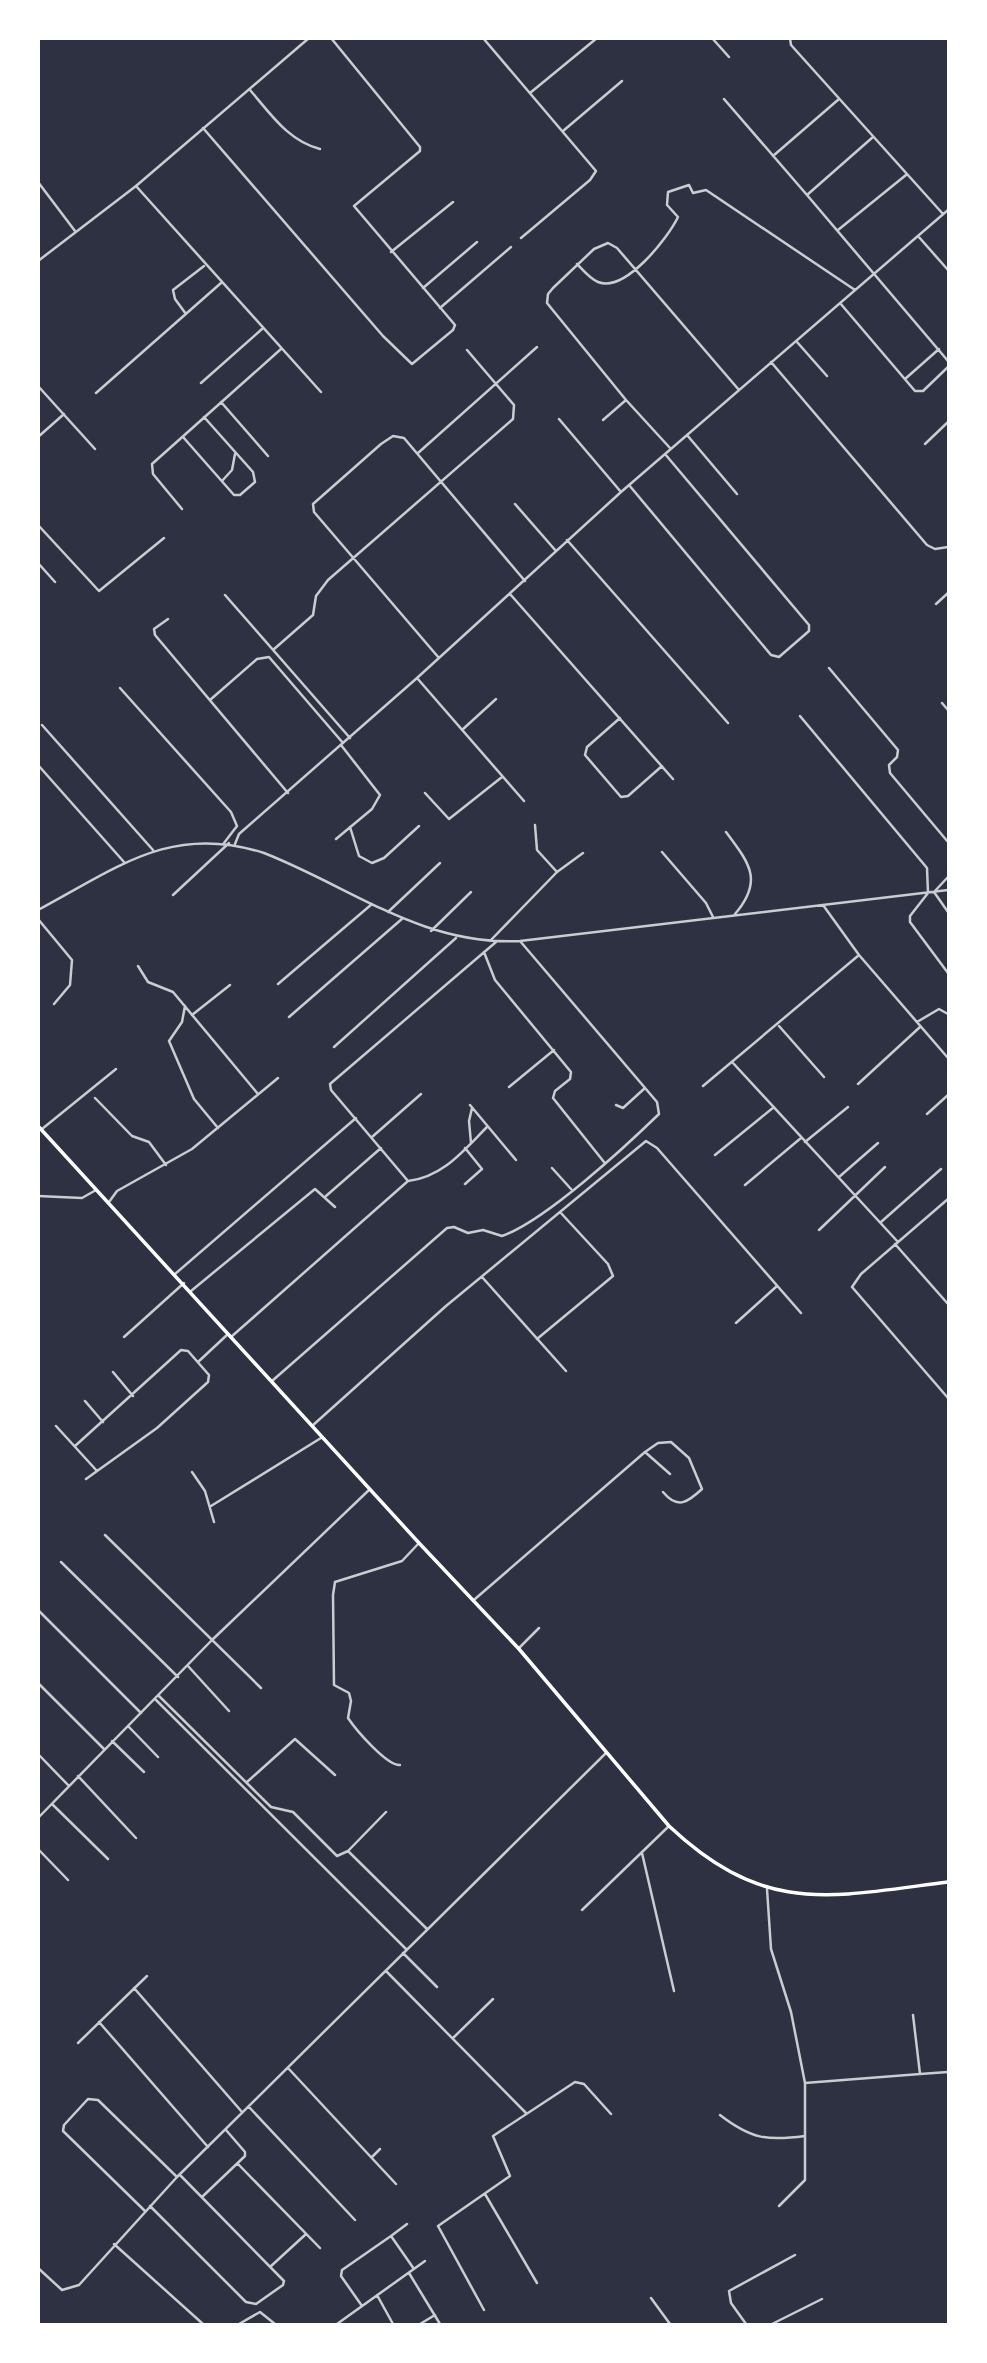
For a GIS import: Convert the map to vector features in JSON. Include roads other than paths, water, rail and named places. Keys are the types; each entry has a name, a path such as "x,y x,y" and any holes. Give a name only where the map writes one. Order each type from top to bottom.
{"main road":[{"path":"40,1128 419,1543 475,1599 669,1826 706,1859 733,1875 767,1889 827,1895 948,1882"}],"street":[{"path":"38,261 136,186 309,38"},
{"path":"203,128 410,365 454,329 453,322 354,206 420,151 420,147 331,38"},
{"path":"483,38 595,169 595,175 522,238"},
{"path":"530,93 597,38"},
{"path":"712,38 729,57"},
{"path":"790,38 791,45 943,214"},
{"path":"563,131 622,81"},
{"path":"250,90 284,129 311,147 320,149"},
{"path":"724,99 948,361"},
{"path":"773,156 839,99"},
{"path":"807,195 873,137"},
{"path":"838,230 907,174"},
{"path":"38,182 75,231"},
{"path":"577,264 591,278 606,284 624,279 663,240 678,216 667,205 668,192 688,185 693,193 706,191 855,290"},
{"path":"136,186 321,392"},
{"path":"391,252 453,202"},
{"path":"235,844 239,834 417,678 567,540 948,210"},
{"path":"918,236 948,270"},
{"path":"423,288 477,242"},
{"path":"671,449 626,400 548,303 548,294 594,249 608,243 617,248 739,390"},
{"path":"440,308 511,247"},
{"path":"186,314 175,299 173,290 205,265"},
{"path":"96,393 221,283"},
{"path":"839,303 915,390 923,391 948,368"},
{"path":"201,383 262,329"},
{"path":"796,341 827,376"},
{"path":"418,453 498,385 537,347"},
{"path":"182,509 150,467 281,349"},
{"path":"905,379 939,349"},
{"path":"273,650 313,615 319,591 353,558 513,419 514,405 467,350"},
{"path":"771,362 927,545 935,549 948,547"},
{"path":"38,386 95,449"},
{"path":"603,420 626,400"},
{"path":"221,402 268,456"},
{"path":"38,437 64,414"},
{"path":"182,436 237,496 255,482 253,472 204,417"},
{"path":"559,419 621,492"},
{"path":"925,444 948,422"},
{"path":"687,435 737,494"},
{"path":"439,658 314,512 315,500 393,436 404,438 525,581"},
{"path":"222,481 232,470 235,452"},
{"path":"629,485 771,655 779,657 809,631 809,625 665,454"},
{"path":"515,504 556,551"},
{"path":"38,525 99,591 164,538"},
{"path":"567,540 728,723"},
{"path":"38,564 55,582"},
{"path":"936,604 948,593"},
{"path":"510,594 674,779"},
{"path":"225,595 349,738"},
{"path":"168,620 154,629 155,635 288,793"},
{"path":"209,701 257,659 269,657 342,744 380,795 372,809 336,839"},
{"path":"829,668 898,750 897,757 889,765 890,773 948,842"},
{"path":"417,678 524,802"},
{"path":"120,688 231,812 237,826 224,843"},
{"path":"462,730 496,699"},
{"path":"942,703 948,710"},
{"path":"800,716 927,868 928,893 910,916 910,922 948,973"},
{"path":"620,718 587,747 585,755 621,797 628,796 662,766"},
{"path":"42,725 153,850"},
{"path":"38,765 125,864"},
{"path":"425,793 446,819 451,818 502,777"},
{"path":"536,825 537,850 557,872"},
{"path":"350,827 359,856 372,863 384,858 419,826"},
{"path":"726,832 752,872 751,891 735,914"},
{"path":"38,910 153,850 192,842 235,844 287,862 431,931 456,938 491,942 520,941 948,890"},
{"path":"173,895 229,844"},
{"path":"662,852 706,903 713,917"},
{"path":"491,942 557,872 583,853"},
{"path":"388,912 440,863"},
{"path":"934,892 948,877"},
{"path":"431,931 471,892"},
{"path":"934,892 948,912"},
{"path":"278,984 372,904"},
{"path":"823,905 859,955 948,1058"},
{"path":"289,1017 403,918"},
{"path":"38,919 72,960 70,985 63,997 54,1004"},
{"path":"334,1047 456,938"},
{"path":"272,1381 447,1228 454,1227 468,1233 483,1230 506,1235 537,1217 659,1114 659,1105 520,941"},
{"path":"408,1181 331,1090 330,1084 496,942"},
{"path":"484,952 495,980 554,1050 571,1076 555,1091 553,1098 604,1162"},
{"path":"704,1086 779,1026 859,955"},
{"path":"138,967 148,982 169,989 258,1094"},
{"path":"192,1015 230,985"},
{"path":"185,1006 182,1022 169,1041 197,1105 218,1128"},
{"path":"917,1022 939,1009 948,1014"},
{"path":"779,1026 824,1077"},
{"path":"858,1084 921,1026"},
{"path":"509,1087 554,1050"},
{"path":"733,1063 881,1222 948,1304"},
{"path":"40,1128 116,1069"},
{"path":"109,1202 117,1191 192,1149 278,1078"},
{"path":"616,1105 623,1108 645,1088"},
{"path":"372,1137 421,1094"},
{"path":"927,1114 948,1095"},
{"path":"95,1098 129,1134 149,1142 166,1165"},
{"path":"471,1143 471,1107 516,1160"},
{"path":"715,1155 774,1107"},
{"path":"805,1142 848,1107"},
{"path":"175,1274 356,1118"},
{"path":"198,1362 408,1181 433,1176 487,1127"},
{"path":"745,1185 801,1138"},
{"path":"312,1426 481,1276 641,1143 650,1141 801,1313"},
{"path":"839,1177 878,1143"},
{"path":"326,1196 381,1148"},
{"path":"465,1148 482,1169 466,1184"},
{"path":"819,1230 885,1167"},
{"path":"552,1168 572,1189"},
{"path":"881,1222 941,1169"},
{"path":"191,1292 311,1191 318,1188 335,1207"},
{"path":"38,1196 82,1198 96,1190"},
{"path":"948,1199 855,1280 853,1290 948,1398"},
{"path":"537,1339 613,1276 608,1264 560,1211"},
{"path":"481,1276 566,1371"},
{"path":"124,1337 184,1283"},
{"path":"736,1323 777,1286"},
{"path":"75,1446 181,1350 188,1351 209,1375 208,1382 153,1431 86,1479"},
{"path":"113,1372 133,1396"},
{"path":"85,1401 103,1422"},
{"path":"56,1426 97,1471"},
{"path":"211,1506 324,1437"},
{"path":"475,1599 645,1452 660,1442 674,1443 693,1465 702,1489 685,1503 672,1502 663,1492"},
{"path":"645,1452 670,1474"},
{"path":"192,1472 211,1506 214,1522"},
{"path":"39,1817 211,1641 370,1488"},
{"path":"105,1535 261,1688"},
{"path":"400,1765 390,1762 358,1732 348,1718 349,1693 334,1685 333,1595 335,1583 402,1561 419,1543"},
{"path":"61,1562 178,1677"},
{"path":"38,1610 141,1713"},
{"path":"519,1649 539,1628"},
{"path":"188,1666 229,1711"},
{"path":"38,1683 104,1749"},
{"path":"159,1696 271,1807 293,1812 337,1856 348,1851 386,1812"},
{"path":"156,1700 405,1951 437,1987"},
{"path":"128,1726 158,1756"},
{"path":"247,1782 295,1739 335,1774"},
{"path":"112,1741 145,1772"},
{"path":"38,2268 62,2290 71,2290 79,2285 178,2176 606,1753"},
{"path":"38,1754 69,1786"},
{"path":"78,1776 136,1838"},
{"path":"52,1804 108,1859"},
{"path":"582,1910 669,1826"},
{"path":"38,1849 68,1880"},
{"path":"348,1851 427,1929"},
{"path":"642,1853 674,1991"},
{"path":"767,1889 771,1949 791,2012 805,2083 804,2183 779,2206"},
{"path":"385,1971 526,2113"},
{"path":"78,2043 147,1976"},
{"path":"134,1989 243,2113"},
{"path":"453,2038 492,1999"},
{"path":"912,2015 920,2074"},
{"path":"99,2022 208,2147"},
{"path":"288,2067 396,2183"},
{"path":"805,2083 948,2072"},
{"path":"484,2310 438,2227 511,2173 493,2136 577,2082 603,2101 611,2114"},
{"path":"145,2211 64,2131 64,2125 88,2099 98,2100 202,2197 284,2283 256,2304 249,2304 150,2206"},
{"path":"249,2107 355,2220"},
{"path":"720,2115 739,2129 768,2140 805,2136"},
{"path":"202,2197 238,2164 246,2153 226,2130"},
{"path":"372,2157 380,2149"},
{"path":"238,2164 320,2248"},
{"path":"485,2194 537,2283"},
{"path":"362,2306 340,2272 407,2224"},
{"path":"271,2267 306,2234"},
{"path":"391,2236 414,2269"},
{"path":"114,2244 203,2325"},
{"path":"746,2325 731,2303 729,2291 795,2255"},
{"path":"337,2325 425,2261"},
{"path":"409,2273 440,2325"},
{"path":"377,2295 393,2325"},
{"path":"650,2298 670,2325"},
{"path":"772,2325 822,2299"},
{"path":"239,2325 260,2312 275,2325"},
{"path":"420,2325 435,2315"},
{"path":"345,2319 348,2325"}]}
